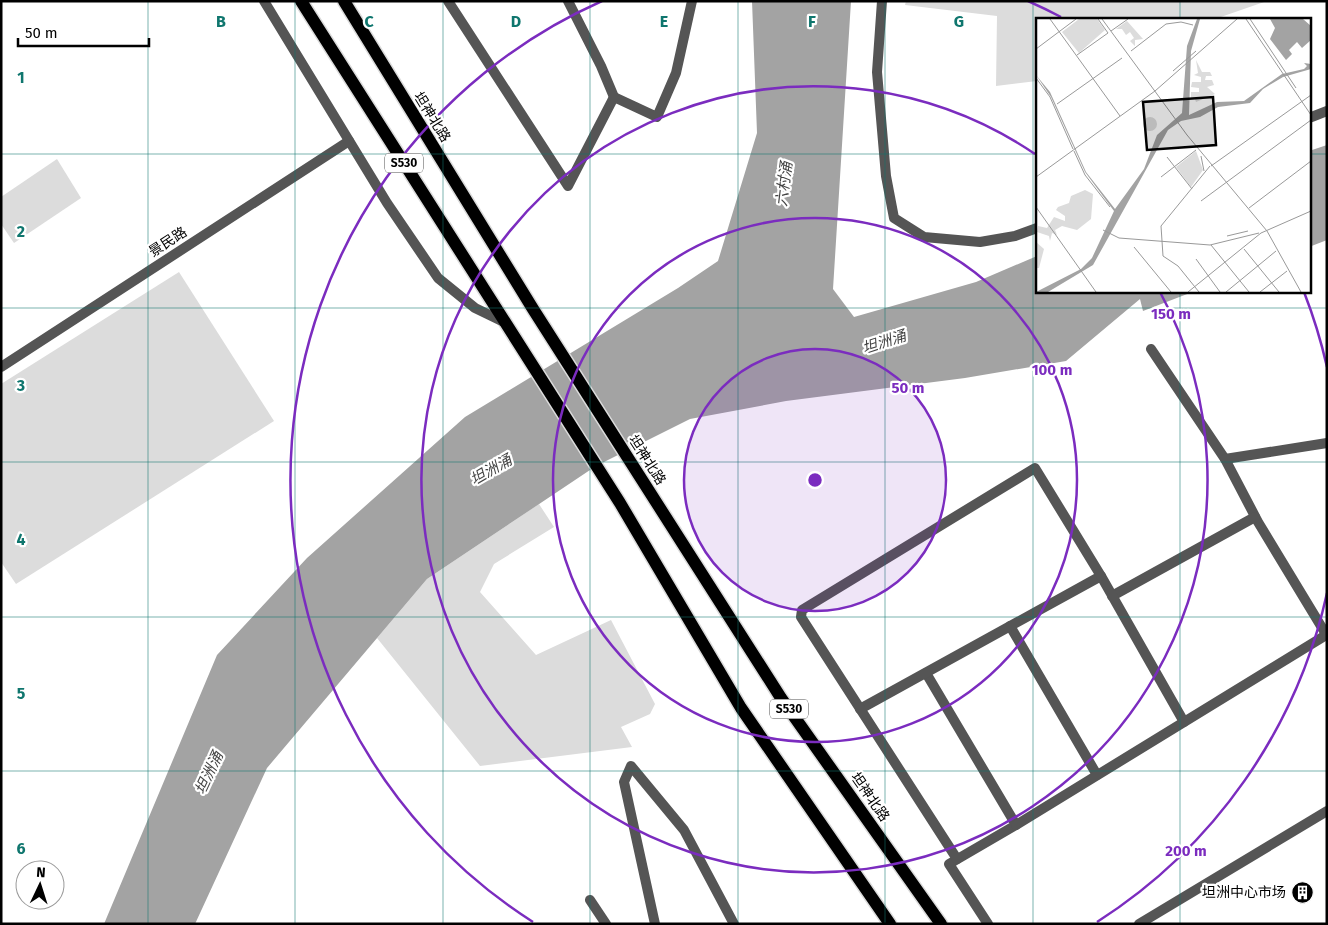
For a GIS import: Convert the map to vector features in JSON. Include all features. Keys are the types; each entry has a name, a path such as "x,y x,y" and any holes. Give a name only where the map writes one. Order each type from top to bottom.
{"main road":[{"name":"S530","path":"301,1 620,503 741,708 890,924"},
{"name":"坦神北路","path":"344,1 533,309 781,698 941,924"}],"street":[{"path":"264,1 387,203 438,278 476,308 506,324"},
{"path":"448,1 568,186 614,97"},
{"path":"568,1 614,97 657,117 676,73 692,1"},
{"path":"882,1 877,72 886,176 894,218 924,237 980,242 1015,236 1036,228"},
{"path":"1310,118 1327,111"},
{"name":"景民路","path":"1,367 349,141"},
{"path":"988,924 949,864 1327,636 1255,517 1225,459 1151,349"},
{"path":"1225,459 1327,443"},
{"path":"957,859 801,617 802,610 1035,468 1101,576 1184,722"},
{"path":"1112,596 1255,517"},
{"path":"860,709 1101,576"},
{"path":"1010,626 1097,775"},
{"path":"926,673 1016,824"},
{"path":"655,924 624,782 631,766 684,830 734,924"},
{"path":"1139,924 1327,811"},
{"path":"590,900 606,924"}],"shaded area":[{"path":"906,1 1267,1 1218,18 1036,18 1036,81 996,86 997,16 905,5"},
{"path":"57,159 81,198 14,243 1,224 1,197"},
{"path":"179,272 274,421 16,584 1,562 1,384"},
{"path":"539,504 554,527 494,564 480,592 536,655 611,620 655,704 650,714 621,727 632,747 480,766 377,638 427,579"}],"water":[{"path":"752,1 851,1 833,289 854,317 976,282 1036,256 1036,292 1192,292 1143,311 1140,299 1066,361 965,378 786,401 690,419 596,466 427,579 267,768 195,924 104,924 217,655 307,558 465,417 678,288 718,261 757,133"},
{"path":"1327,145 1327,240 1310,247 1310,151"}],"place":[{"name":"坦洲中心市场","path":"1302,892"}],"water label":[{"name":"六村涌","path":"784,184"},
{"name":"坦洲涌","path":"884,342"},
{"name":"坦洲涌","path":"491,470"},
{"name":"坦洲涌","path":"209,773"}]}
